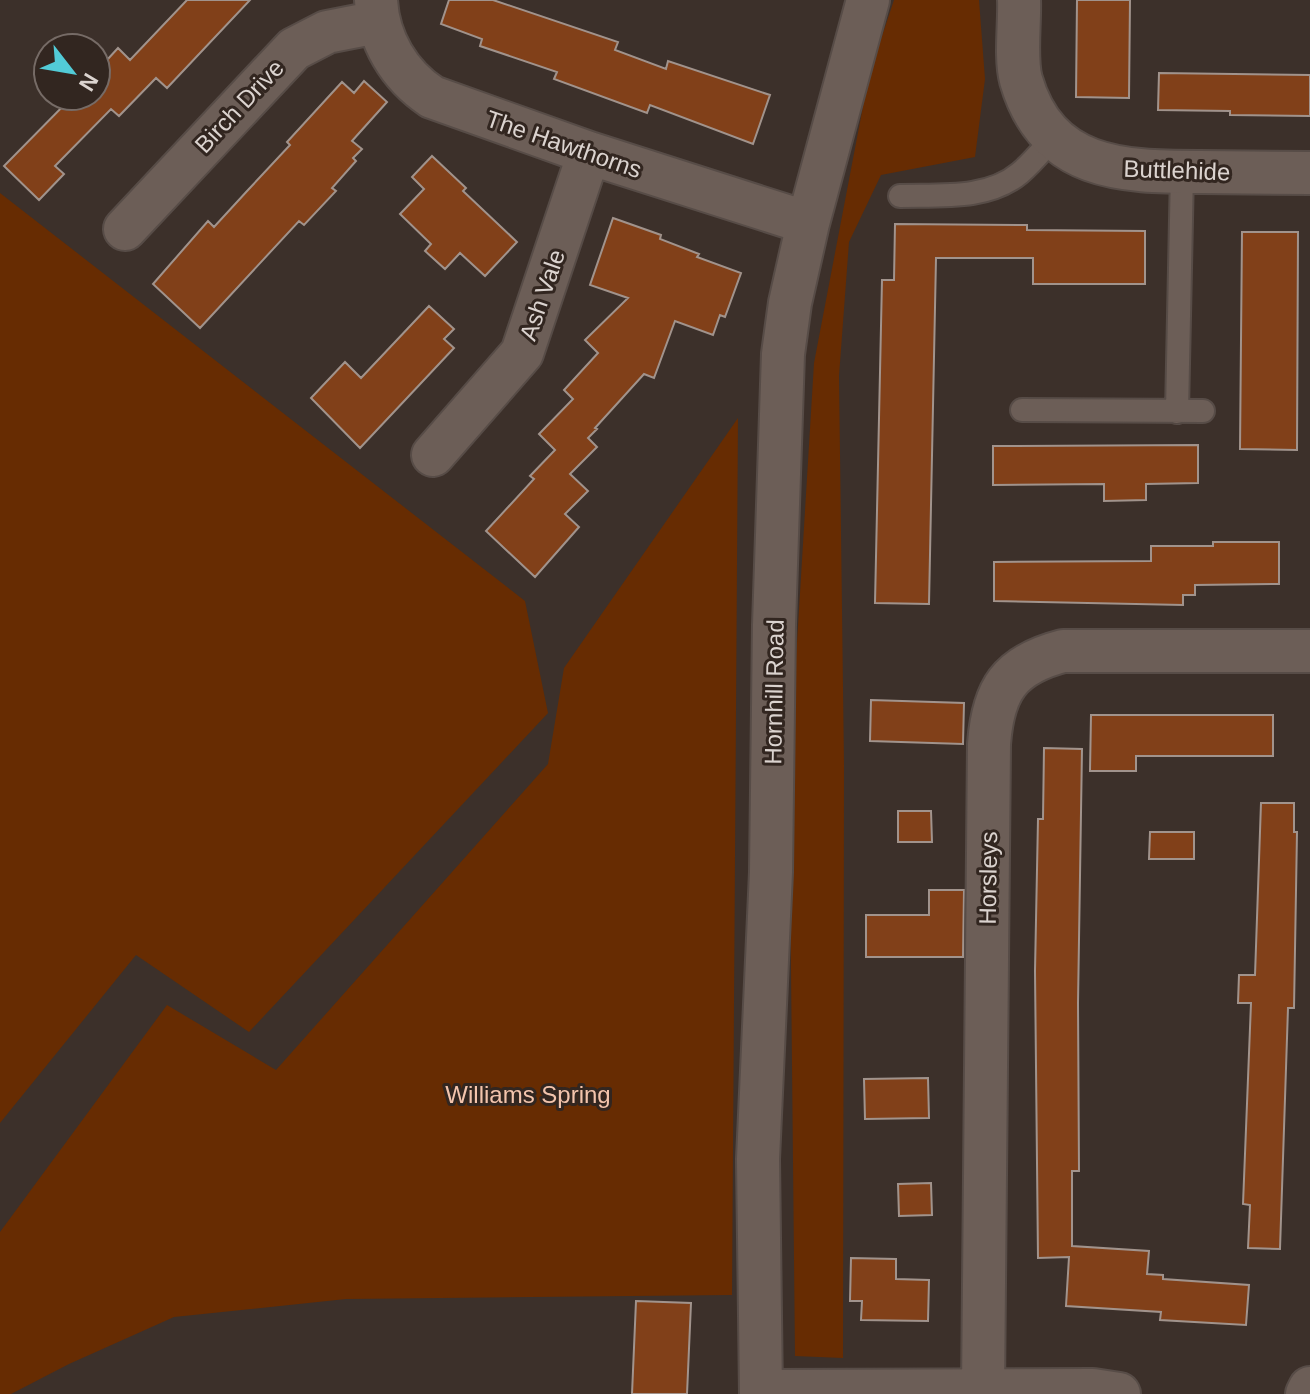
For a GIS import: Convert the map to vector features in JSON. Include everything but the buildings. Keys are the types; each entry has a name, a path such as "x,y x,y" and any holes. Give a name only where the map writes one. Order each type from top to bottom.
{"street":[{"name":"Hornhill Road","path":"761,1392 758,1159 771,872 774,625 783,354 790,303 808,223 868,0"},
{"name":"Buttlehide","path":"1019,0 1020,76 1029,102 1045,127 1084,158 1112,168 1310,173"},
{"name":"The Hawthorns","path":"377,11 395,61 432,97 589,153 808,223"},
{"name":"Birch Drive","path":"125,229 294,49 377,11"},
{"name":"Ash Vale","path":"433,455 522,353 589,153"},
{"name":"Horsleys","path":"983,1391 989,744 996,701 1006,682 1020,667 1063,651 1310,651"},
{"path":"1307,1394 1310,1388"},
{"path":"761,1392 1093,1390 1119,1394"}],"lane":[{"path":"900,196 961,195 991,190 1019,174 1055,136"},
{"path":"1177,412 1182,172"},
{"path":"1022,410 1203,411"}],"green space":[{"path":"894,0 979,0 985,79 975,157 881,175 849,242 839,376 844,765 843,1358 795,1356 789,774 814,363 869,75"},
{"path":"0,193 525,601 548,713 249,1032 136,955 0,1123"},
{"name":"Williams Spring","path":"738,418 732,1295 346,1299 174,1317 11,1394 0,1394 0,1232 167,1005 276,1070 548,764 564,668"}]}
